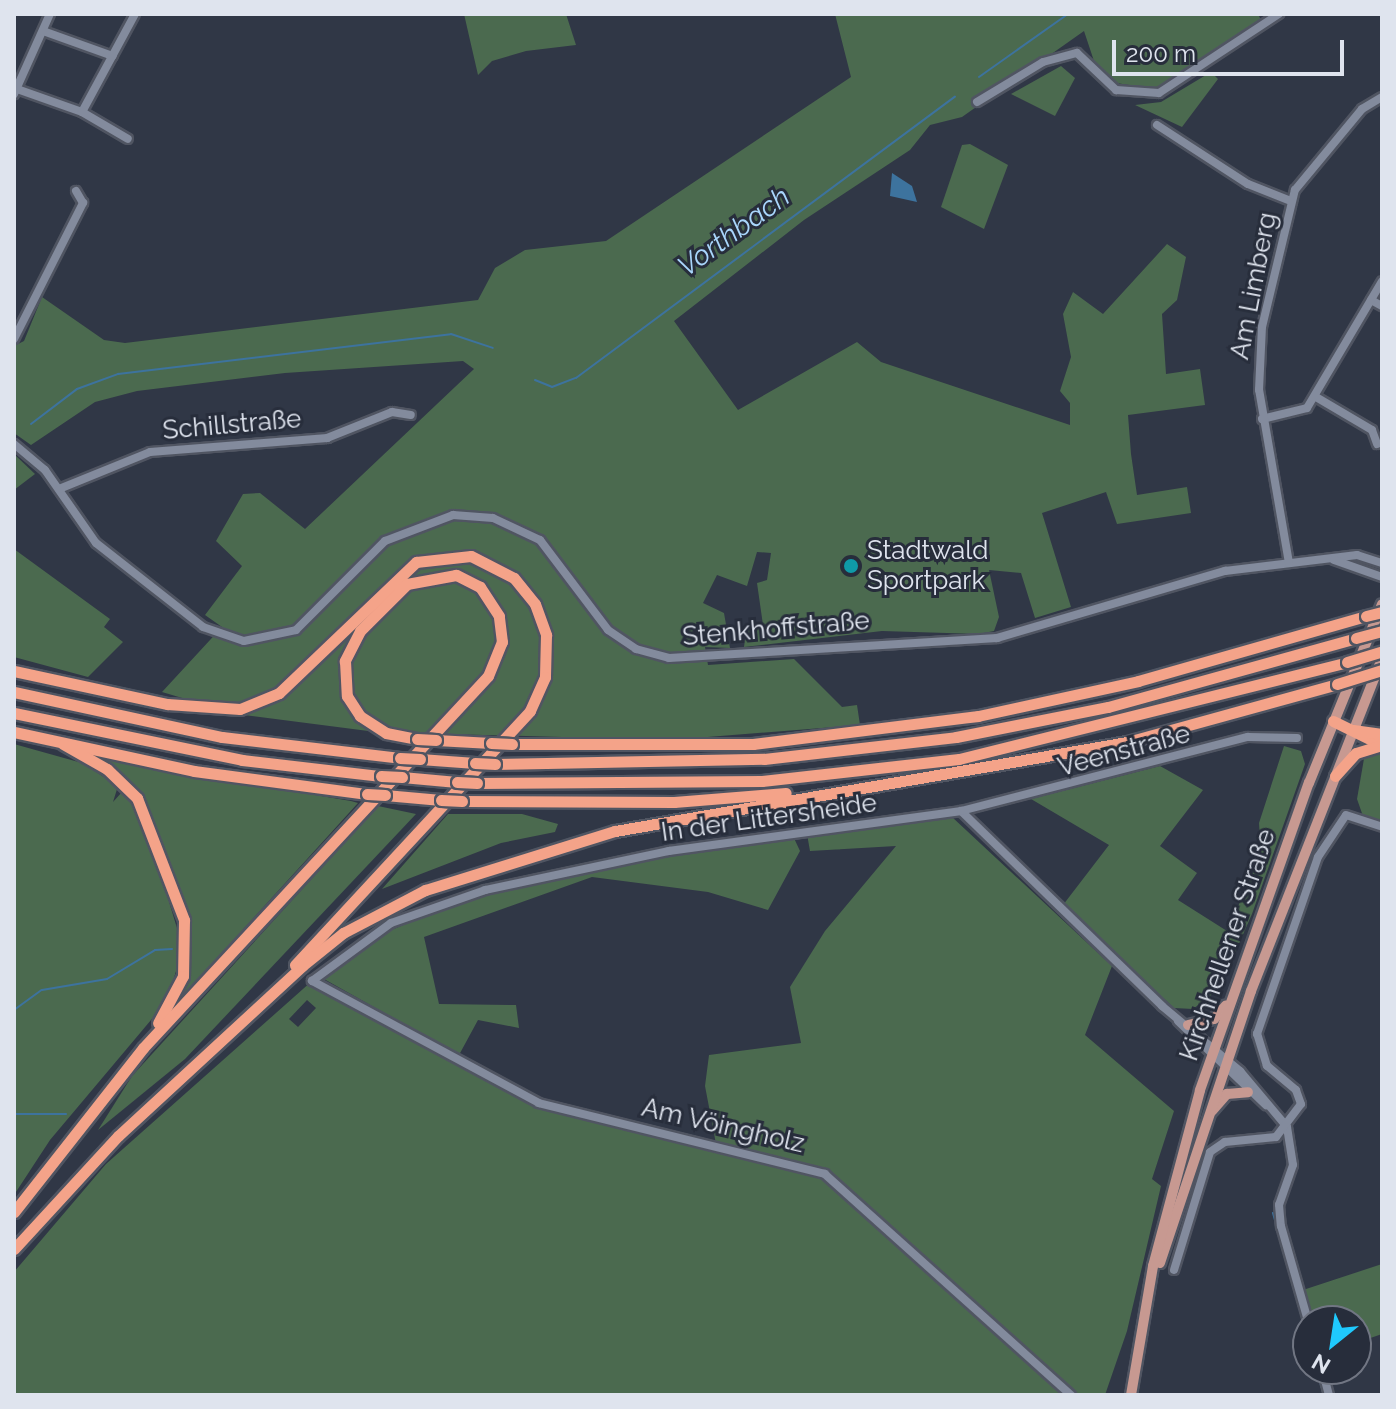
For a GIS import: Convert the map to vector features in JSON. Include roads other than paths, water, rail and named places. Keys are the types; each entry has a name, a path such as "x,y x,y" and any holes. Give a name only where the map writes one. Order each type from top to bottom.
{"highway":[{"path":"14,671 227,711 279,693 389,580 428,557 487,561 535,604 547,664 530,711 248,1016"},
{"path":"14,1212 143,1048 367,799 475,691 499,655 502,629 494,604 456,575 407,584 360,631 345,661 344,685 360,716 386,733 417,739 436,740 491,743 512,744 636,749 862,731 1057,700 1382,612"},
{"path":"14,692 222,737 400,758 495,764 764,759 1059,718 1382,631"},
{"path":"14,713 242,760 381,776 477,783 746,781 959,759 1382,651"},
{"path":"14,1249 118,1136 343,933 478,870 615,831 938,778 1127,742 1382,670"},
{"path":"1333,721 1382,745"},
{"path":"1353,730 1382,734"},
{"path":"764,759 862,731"},
{"path":"14,732 63,744 367,799 385,795 462,801 674,802 938,778"},
{"path":"63,744 107,769 137,798 184,920 183,976 143,1048"},
{"path":"1335,776 1356,753 1382,745"}],"main road":[{"name":"Kirchhellener Straße","path":"1131,1395 1146,1311 1230,1000 1333,721 1382,604"},
{"name":"Kirchhellener Straße","path":"1146,1311 1225,1065 1382,659"},
{"path":"1188,1025 1214,1019 1230,1000"},
{"path":"1208,1115 1227,1094 1248,1092"}],"street":[{"path":"50,14 16,92 82,112 128,139"},
{"path":"82,112 135,14"},
{"path":"977,102 1043,62 1077,53 1116,90 1159,93 1183,83 1279,14"},
{"path":"43,31 113,56"},
{"name":"Am Limberg","path":"1289,563 1262,419 1262,327 1291,201 1362,109 1382,97"},
{"path":"1157,125 1248,184 1291,201"},
{"path":"14,339 83,203 76,191"},
{"path":"1262,419 1293,414 1316,397 1382,281"},
{"path":"1371,300 1382,306"},
{"path":"1316,397 1372,430 1377,444"},
{"name":"Schillstraße","path":"59,489 150,452 327,438 392,412 411,415"},
{"name":"Stenkhoffstraße","path":"14,444 59,489 96,543 203,627 244,641 296,630 385,541 453,515 493,518 540,540 608,630 636,649 669,658 997,638 1185,580 1357,555 1382,563"},
{"path":"1357,555 1382,556"},
{"name":"Stenkhoffstraße","path":"1329,559 1378,576 1382,587"},
{"name":"Veenstraße","path":"961,811 1248,737 1297,738"},
{"path":"961,811 1274,1110 1287,1127 1293,1165 1279,1205 1281,1226 1303,1305"},
{"name":"In der Littersheide","path":"312,981 391,923 485,890 669,851 961,811"},
{"name":"Kirchhellener Straße","path":"1287,1127 1302,1099 1267,1066 1258,1025 1318,857 1346,815 1382,827"},
{"name":"Am Vöingholz","path":"312,981 539,1103 825,1174 1071,1395"},
{"path":"1175,1017 1188,1025 1213,1054"},
{"path":"1225,1065 1248,1092 1274,1110"},
{"path":"1174,1270 1215,1145 1270,1138 1287,1127"}],"water":[{"path":"892,173 912,186 917,202 890,196"}],"waterway":[{"name":"Vorthbach","path":"979,77 1068,14"},
{"name":"Vorthbach","path":"535,380 552,387 576,378 955,97"},
{"name":"Vorthbach","path":"31,424 77,389 118,374 451,334 493,348"},
{"path":"14,1010 42,990 107,979 155,950 172,949"},
{"path":"14,1114 66,1114"},
{"path":"1273,1213 1299,1305"},
{"path":"1321,1385 1324,1395"}],"place":[{"name":"Stadtwald Sportpark","path":"851,566"}]}
